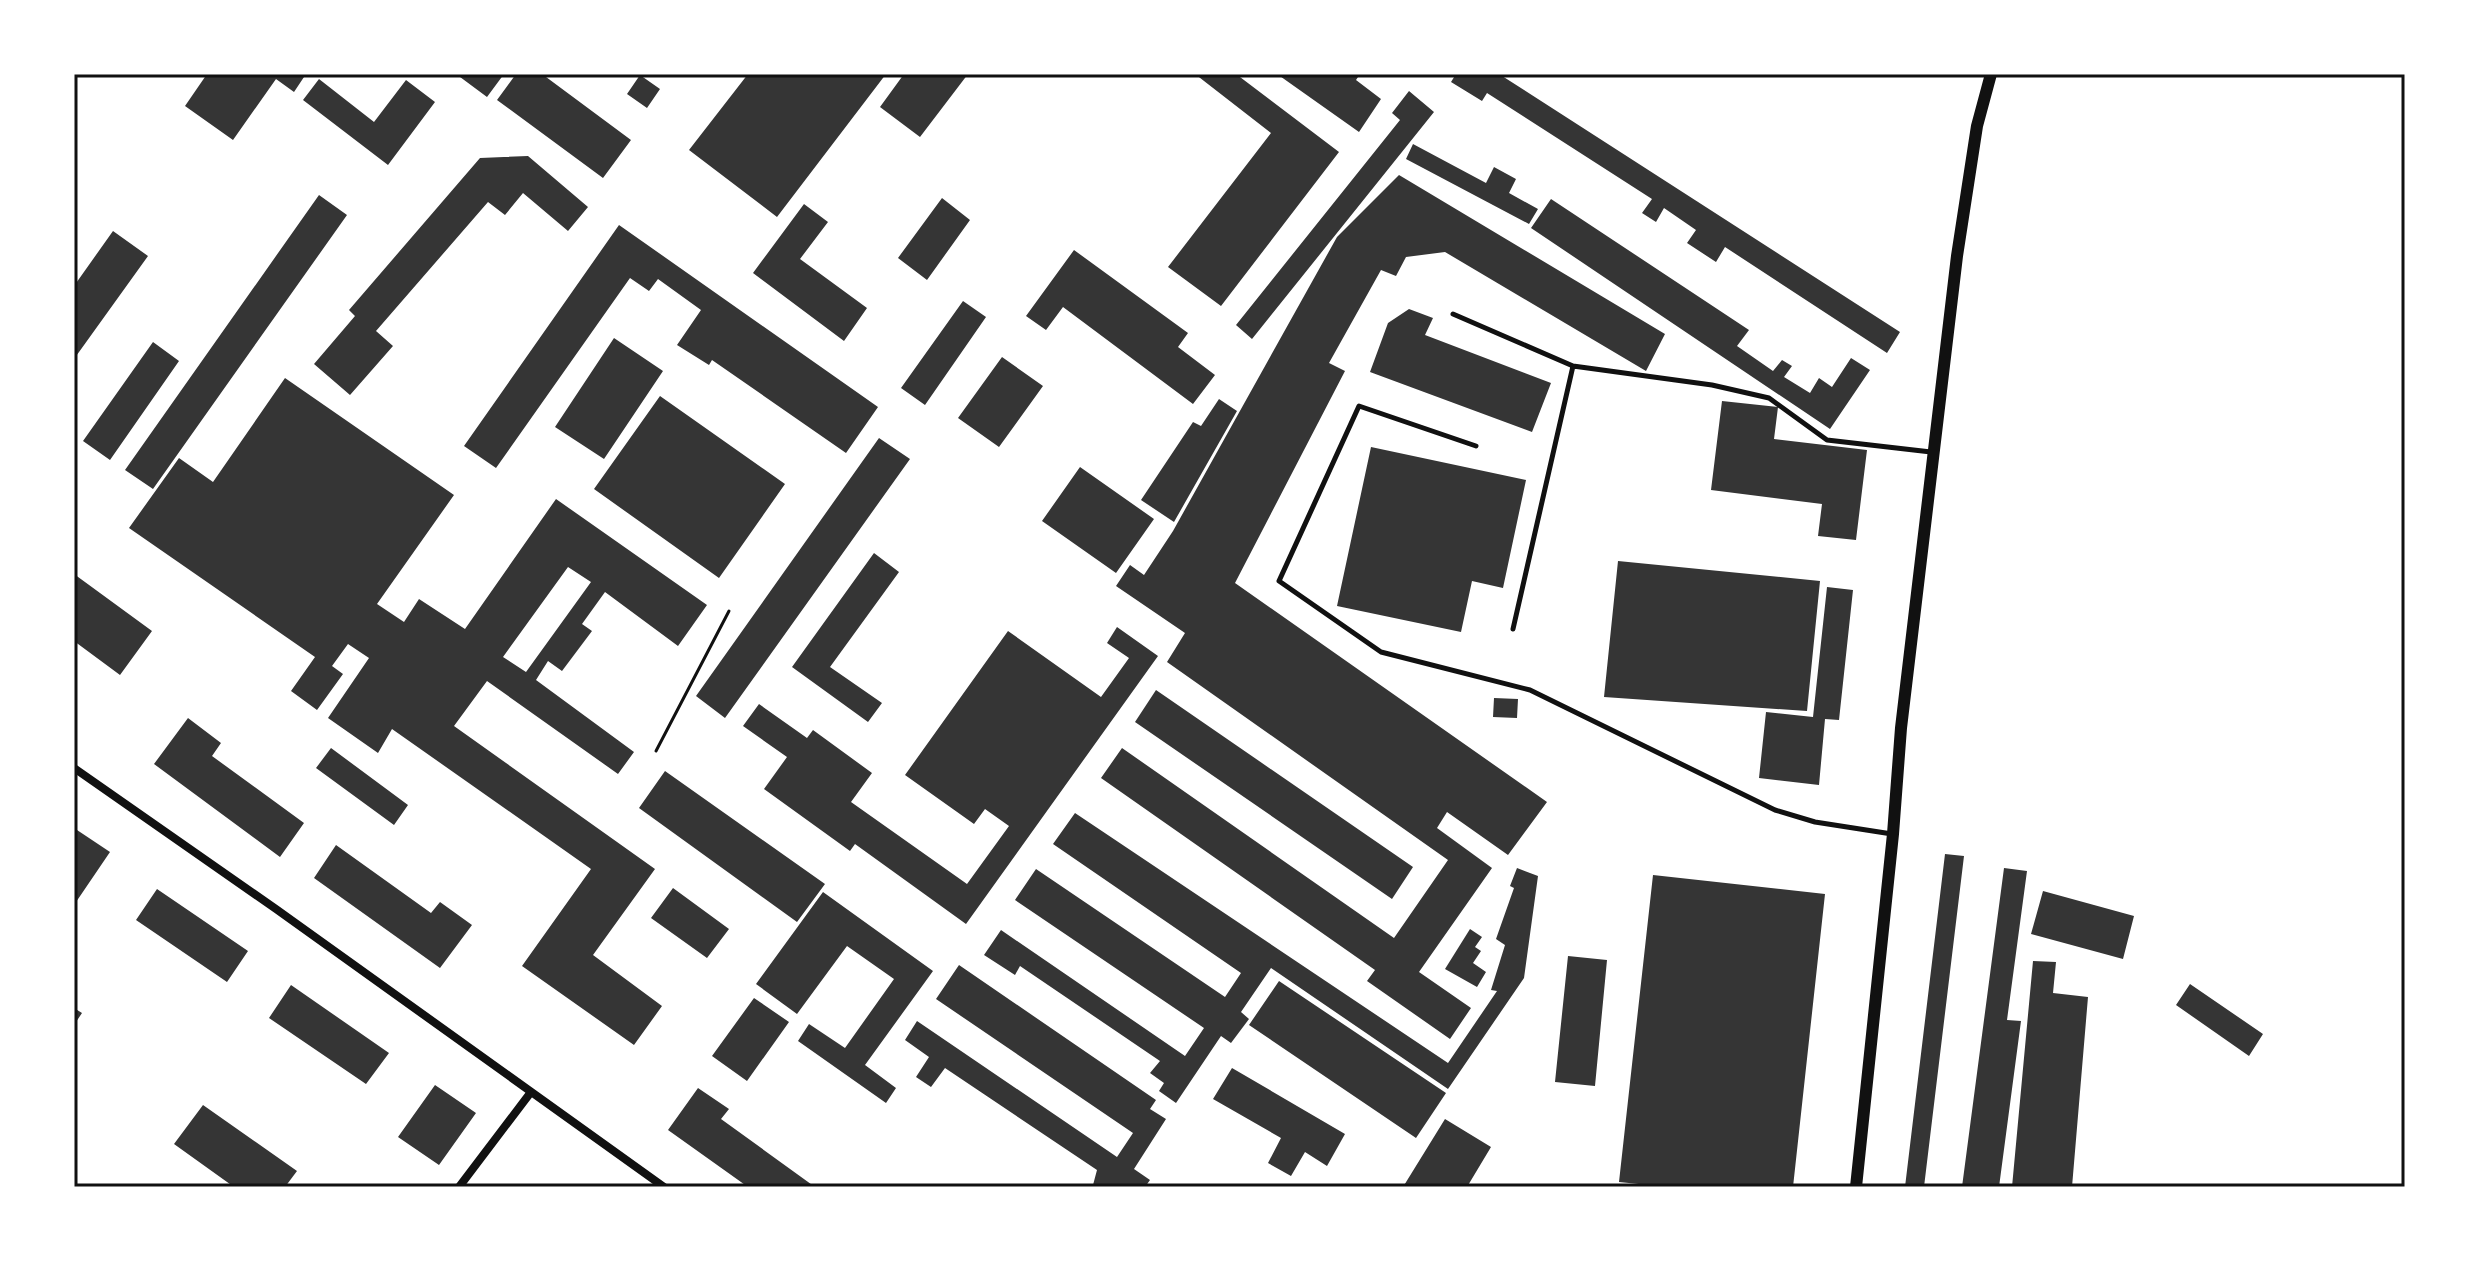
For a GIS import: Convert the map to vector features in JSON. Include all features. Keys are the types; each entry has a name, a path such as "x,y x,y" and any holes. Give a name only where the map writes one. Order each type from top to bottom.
{"street":[{"path":"1856,1187 1901,728 1957,256 1977,126 1991,74"},
{"path":"74,768 664,1187"},
{"path":"459,1187 531,1092"}],"lane":[{"path":"1453,314 1573,366 1712,385 1769,398 1827,440 1934,453"},
{"path":"1513,629 1573,366"},
{"path":"1476,446 1359,406 1279,581 1381,652 1530,690 1775,810 1815,822 1893,834"}],"path":[{"path":"656,751 729,611"}],"building":[{"path":"207,74 306,74 294,92 276,79 233,140 185,106"},
{"path":"456,74 504,74 487,97"},
{"path":"516,74 542,74 631,140 603,178 497,100"},
{"path":"748,74 886,74 777,217 689,150"},
{"path":"904,74 968,74 920,137 880,107"},
{"path":"1195,74 1236,74 1339,152 1221,306 1168,267 1271,133"},
{"path":"1277,74 1360,74 1356,80 1381,99 1359,132"},
{"path":"1456,74 1499,74 1900,332 1887,353 1725,247 1716,262 1687,243 1696,230 1664,208 1656,222 1642,213 1652,199 1487,93 1482,101 1451,82"},
{"path":"640,75 660,89 647,108 627,94"},
{"path":"319,79 374,122 406,80 435,102 388,165 303,100"},
{"path":"1409,91 1434,112 1252,339 1236,325 1400,120 1392,113"},
{"path":"1413,144 1486,183 1494,167 1516,179 1509,193 1538,209 1529,224 1406,159"},
{"path":"528,156 588,207 568,231 523,193 505,215 488,202 376,331 393,346 350,395 314,364 355,316 349,310 480,158"},
{"path":"1399,175 1665,334 1646,371 1445,252 1406,257 1396,276 1381,270 1329,363 1345,371 1235,583 1547,802 1508,855 1447,812 1437,828 1492,868 1419,972 1471,1008 1450,1039 1367,981 1375,970 1101,778 1122,748 1394,938 1448,860 1167,662 1185,633 1116,586 1130,565 1144,575 1173,531 1337,237"},
{"path":"319,195 347,215 153,489 125,470"},
{"path":"942,198 970,220 927,280 898,258"},
{"path":"1551,199 1749,330 1737,346 1773,371 1782,360 1792,366 1784,377 1810,393 1819,378 1832,387 1851,358 1870,370 1830,429 1531,228"},
{"path":"804,204 828,222 800,259 867,308 844,341 753,273"},
{"path":"619,225 878,407 846,453 712,360 709,365 677,345 701,310 658,279 649,291 630,278 496,468 464,446"},
{"path":"113,231 148,256 74,359 74,286"},
{"path":"1074,250 1188,333 1178,347 1215,375 1193,404 1063,307 1046,330 1026,316"},
{"path":"963,301 986,317 925,405 901,388"},
{"path":"1409,309 1433,318 1425,335 1551,383 1532,432 1370,372 1388,323"},
{"path":"614,338 663,371 604,459 555,427"},
{"path":"153,342 179,361 110,460 83,441"},
{"path":"1002,357 1043,386 999,447 958,418"},
{"path":"285,378 454,495 377,604 404,622 419,599 465,629 556,499 707,605 678,646 605,592 582,624 592,631 562,671 548,661 536,680 634,752 618,774 487,681 454,726 655,869 593,955 662,1006 634,1045 522,966 591,869 392,729 378,753 328,718 369,658 348,644 332,666 343,674 317,710 291,691 315,657 129,528 179,458 213,482","holes":["568,567 591,582 526,672 503,657"]},
{"path":"660,396 785,484 719,578 594,489"},
{"path":"1219,399 1237,411 1174,522 1141,500 1193,422 1201,426"},
{"path":"1722,401 1778,407 1774,439 1867,450 1856,540 1818,536 1822,504 1711,490"},
{"path":"879,438 910,459 725,718 696,696"},
{"path":"1371,447 1526,480 1503,588 1472,581 1461,632 1337,606"},
{"path":"1080,467 1154,519 1116,573 1042,521"},
{"path":"874,553 899,572 830,667 882,703 868,722 792,667"},
{"path":"1618,561 1820,581 1807,711 1604,697"},
{"path":"74,574 152,631 120,675 74,641"},
{"path":"1827,587 1853,590 1839,720 1825,719 1819,785 1759,778 1766,712 1813,717"},
{"path":"1117,627 1158,656 966,924 855,844 850,851 764,789 787,757 743,726 759,704 807,738 813,730 872,773 851,802 967,884 1009,826 985,809 974,824 905,775 1008,631 1101,697 1129,658 1107,643"},
{"path":"1156,690 1413,867 1392,899 1135,722"},
{"path":"1494,698 1518,699 1517,718 1493,717"},
{"path":"188,718 221,743 212,756 304,823 280,857 154,764"},
{"path":"331,748 408,805 394,825 316,768"},
{"path":"665,771 825,884 797,922 639,808"},
{"path":"1075,813 1448,1063 1497,991 1491,990 1505,945 1496,939 1514,888 1510,886 1517,868 1538,876 1524,978 1448,1089 1271,968 1241,1012 1249,1019 1231,1043 1221,1036 1176,1103 1159,1091 1164,1083 1150,1073 1160,1061 1020,966 1015,975 984,955 1001,930 1185,1056 1204,1028 1015,900 1036,869 1225,997 1241,973 1053,844"},
{"path":"74,828 110,852 74,905"},
{"path":"336,845 431,913 440,902 472,925 440,968 314,878"},
{"path":"1945,854 1964,856 1924,1187 1905,1187"},
{"path":"2004,868 2027,871 2007,1020 2021,1021 1999,1187 1962,1187"},
{"path":"1653,875 1825,894 1793,1187 1668,1187 1619,1182"},
{"path":"673,888 729,929 707,958 651,918"},
{"path":"157,889 248,951 227,982 136,920"},
{"path":"2043,891 2134,916 2123,959 2031,934"},
{"path":"823,892 933,971 865,1065 896,1088 886,1103 798,1041 809,1024 845,1048 894,979 847,946 797,1014 756,984"},
{"path":"1470,929 1482,937 1475,947 1481,951 1473,963 1486,972 1477,987 1445,969"},
{"path":"1568,956 1607,960 1595,1086 1555,1082"},
{"path":"2033,961 2056,962 2053,993 2088,997 2072,1187 2012,1187"},
{"path":"959,965 1156,1100 1150,1109 1166,1119 1134,1169 1150,1180 1145,1187 1096,1187 1093,1185 1097,1170 945,1068 931,1087 916,1077 929,1057 905,1040 917,1021 1117,1157 1133,1133 936,999"},
{"path":"1279,981 1446,1093 1416,1138 1249,1025"},
{"path":"2190,984 2263,1034 2249,1056 2176,1005"},
{"path":"291,985 389,1053 366,1084 269,1018"},
{"path":"754,998 789,1022 747,1081 712,1056"},
{"path":"74,1008 82,1013 74,1025"},
{"path":"1232,1068 1345,1134 1327,1166 1305,1152 1291,1176 1268,1163 1281,1138 1213,1099"},
{"path":"435,1085 476,1113 439,1165 398,1137"},
{"path":"698,1088 729,1109 721,1119 815,1187 748,1187 668,1130"},
{"path":"203,1105 297,1171 285,1187 234,1187 174,1144"},
{"path":"1445,1119 1491,1147 1467,1187 1403,1187"}]}
